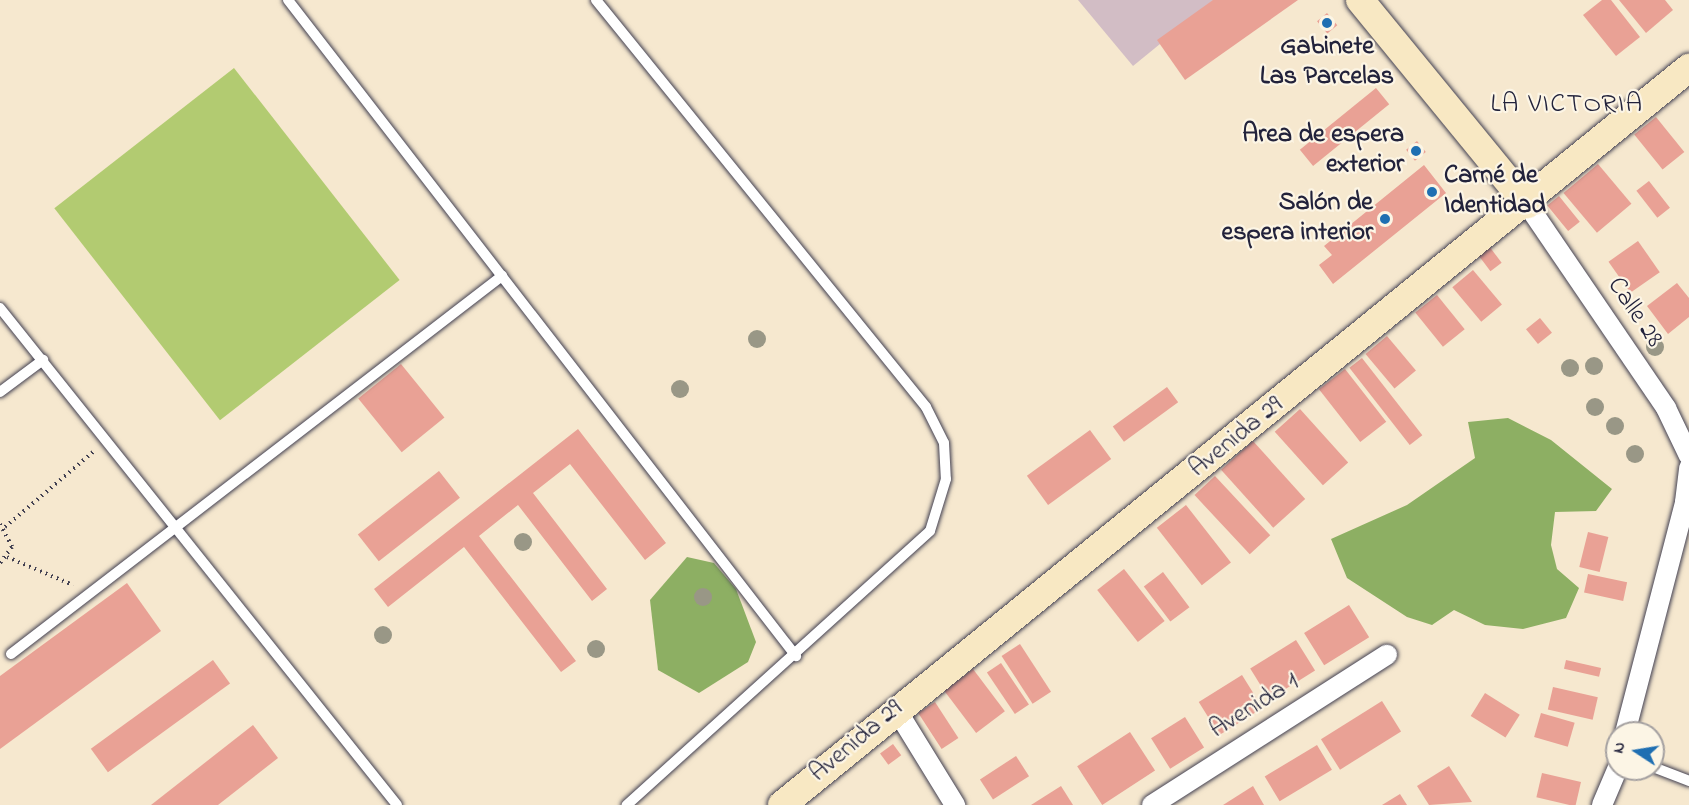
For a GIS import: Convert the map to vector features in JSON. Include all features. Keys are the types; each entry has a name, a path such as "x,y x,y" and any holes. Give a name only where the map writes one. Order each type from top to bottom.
{"main road":[{"path":"1360,0 1527,204"},
{"name":"Avenida 29","path":"782,805 896,709 1527,204 1689,68"}],"street":[{"name":"Calle 28","path":"1527,204 1666,408 1689,456"},
{"path":"1628,721 1689,468"},
{"name":"Avenida 1","path":"1152,805 1387,655"},
{"path":"896,709 955,805"},
{"path":"1602,805 1614,781"}],"lane":[{"path":"288,0 796,656"},
{"path":"596,0 926,407 944,443 946,479 930,531 633,803"},
{"path":"11,654 502,276"},
{"path":"0,308 397,805"},
{"path":"0,392 43,360"},
{"path":"1665,772 1689,781"}],"path":[{"path":"5,527 106,441"},
{"path":"0,524 5,527 12,540 7,557 0,563"},
{"path":"7,557 90,593"}],"shaded area":[{"path":"1078,0 1214,0 1133,66"}],"green space":[{"path":"234,68 400,280 220,420 54,208"},
{"path":"1508,418 1551,440 1612,489 1596,511 1555,512 1551,545 1557,569 1579,588 1566,618 1523,629 1485,625 1454,610 1432,625 1407,617 1347,578 1331,539 1407,505 1475,458 1468,422"},
{"path":"687,557 714,563 736,589 756,642 748,662 699,693 658,670 650,600"}],"building":[{"path":"1213,0 1298,0 1185,80 1157,40"},
{"path":"1602,0 1611,0 1640,37 1616,56 1583,15"},
{"path":"1619,0 1665,0 1673,10 1646,33"},
{"name":"Gabinete Las Parcelas","path":"1327,13 1337,25 1327,34 1317,21"},
{"path":"1376,88 1389,104 1313,166 1300,150"},
{"path":"1656,117 1684,152 1663,170 1634,135"},
{"name":"Area de espera exterior","path":"1417,141 1426,152 1415,161 1406,150"},
{"path":"1598,164 1631,204 1597,233 1564,193"},
{"name":"Salón de espera interior","path":"1424,165 1446,193 1333,284 1319,265 1332,255 1324,246"},
{"path":"1649,181 1670,208 1657,218 1636,191"},
{"path":"1559,196 1580,222 1568,231 1547,205"},
{"path":"1638,241 1660,272 1630,293 1609,262"},
{"path":"1489,246 1502,263 1490,271 1478,254"},
{"path":"1473,270 1502,304 1481,322 1452,287"},
{"path":"1677,283 1689,298 1689,317 1668,334 1647,306"},
{"path":"1437,295 1465,329 1443,347 1415,313"},
{"path":"1540,318 1552,333 1538,344 1526,329"},
{"path":"1387,336 1416,370 1394,388 1366,354"},
{"path":"1362,358 1422,435 1410,445 1349,368"},
{"path":"401,364 444,418 402,452 358,399"},
{"path":"1345,369 1386,422 1360,442 1319,389"},
{"path":"1167,387 1178,402 1124,442 1113,426"},
{"path":"1300,409 1348,463 1323,485 1275,432"},
{"path":"578,429 666,543 645,560 570,464 533,493 607,589 592,601 518,505 479,536 576,661 561,672 464,547 388,607 374,589"},
{"path":"1090,430 1111,459 1048,505 1027,476"},
{"path":"1253,441 1305,499 1273,528 1221,470"},
{"path":"439,471 460,498 379,561 358,534"},
{"path":"1215,476 1270,535 1250,554 1195,495"},
{"path":"1186,505 1231,563 1202,585 1157,528"},
{"path":"1588,532 1608,537 1600,572 1579,567"},
{"path":"1124,569 1165,621 1138,642 1097,590"},
{"path":"1163,572 1189,607 1170,622 1144,586"},
{"path":"1588,574 1627,582 1623,601 1584,593"},
{"path":"127,583 161,631 0,749 0,676"},
{"path":"1349,605 1369,637 1324,665 1304,633"},
{"path":"1296,640 1315,671 1269,699 1250,669"},
{"path":"1020,644 1051,692 1033,704 1002,656"},
{"path":"213,660 230,683 108,772 91,749"},
{"path":"1566,660 1601,668 1599,677 1564,669"},
{"path":"1001,663 1029,704 1015,714 987,673"},
{"path":"973,669 1005,711 976,733 944,691"},
{"path":"1242,675 1263,708 1219,735 1199,702"},
{"path":"1553,687 1598,697 1593,720 1548,709"},
{"path":"1485,693 1520,715 1505,738 1471,716"},
{"path":"1382,701 1401,732 1340,770 1321,739"},
{"path":"935,702 958,738 942,749 918,713"},
{"path":"1541,713 1575,723 1568,747 1534,737"},
{"path":"1185,717 1204,748 1170,769 1151,738"},
{"path":"253,725 278,758 218,805 151,805"},
{"path":"1130,732 1155,771 1102,805 1077,766"},
{"path":"893,744 901,755 888,765 880,753"},
{"path":"1317,745 1332,770 1280,801 1265,776"},
{"path":"1016,756 1029,776 993,800 980,779"},
{"path":"1449,766 1472,802 1429,805 1417,786"},
{"path":"1542,773 1581,782 1576,805 1536,797"},
{"path":"1061,786 1073,805 1031,805"},
{"path":"1253,786 1264,805 1223,805"},
{"path":"1400,794 1407,805 1382,805"}],"place":[{"name":"Gabinete Las Parcelas","path":"1327,23"},
{"name":"Area de espera exterior","path":"1416,151"},
{"name":"Carné de Identidad","path":"1432,192"},
{"name":"Salón de espera interior","path":"1385,219"}],"district":[{"name":"LA VICTORIA","path":"1567,105"}]}
